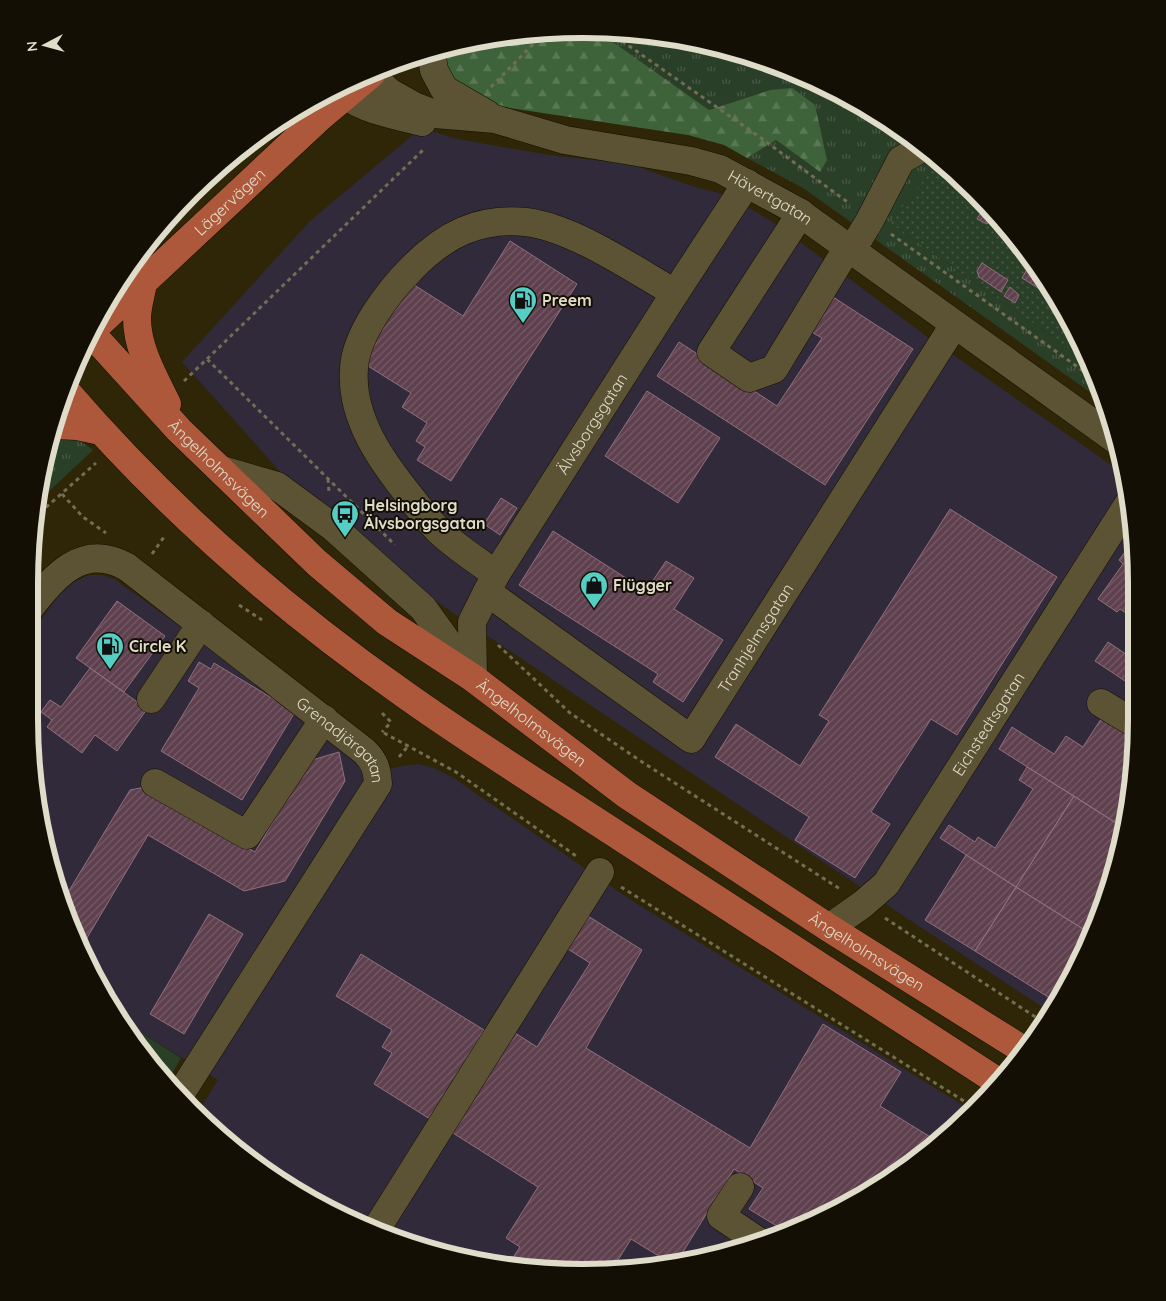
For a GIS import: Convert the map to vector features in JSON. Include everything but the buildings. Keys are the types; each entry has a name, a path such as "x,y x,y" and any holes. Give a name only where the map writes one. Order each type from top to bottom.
{"main road":[{"name":"Lägervägen","path":"108,315 320,117 336,97"},
{"path":"143,283 137,317 138,335 144,355 179,430"},
{"name":"Ängelholmsvägen","path":"96,338 179,430 317,563 387,622 473,678 627,795 829,928 1018,1047"},
{"path":"70,396 101,431 173,503 235,561 306,620 403,694 473,743 993,1078"},
{"path":"61,425 77,426 101,431"}],"street":[{"path":"432,59 434,70 444,89 495,119"},
{"name":"Hävertgatan","path":"375,78 389,92 414,106 435,114 495,119 565,140 691,161 720,169 801,213 1108,434"},
{"path":"344,93 363,106 451,129 565,140"},
{"path":"801,213 711,352 748,378 774,369 850,248 870,220 900,160 916,151"},
{"name":"Älvsborgsgatan","path":"473,678 472,622 492,583 675,293 748,183"},
{"path":"492,583 463,551 438,530 381,458 368,434 358,409 354,368 356,354 374,316 404,275 425,254 462,231 479,224 502,222 525,222 547,226 567,234 675,293"},
{"name":"Tranhjelmsgatan","path":"492,583 691,739 954,325"},
{"path":"222,470 277,486 334,528 423,608 473,678"},
{"name":"Eichstedtsgatan","path":"829,928 863,904 886,884 1124,511"},
{"name":"Grenadjärgatan","path":"38,598 45,588 63,571 77,562 93,558 114,559 127,567 324,719 371,758 376,766 378,784 183,1089"},
{"path":"151,699 201,624"},
{"path":"1101,703 1128,719"},
{"path":"155,782 247,836 324,719"},
{"path":"379,1224 600,872"},
{"path":"740,1187 721,1216 751,1237"}],"path":[{"path":"487,91 537,40"},
{"path":"206,359 424,148"},
{"path":"42,511 102,457"},
{"path":"62,494 83,517 92,522"},
{"path":"147,561 164,537"},
{"path":"382,713 391,722 382,732"}],"shaded area":[{"path":"421,128 457,139 549,155 630,164 692,186 729,196 776,224 926,336 1116,468 1124,512 1128,583 1128,718 1124,789 1110,859 1100,893 1072,959 1045,1008 908,919 418,589 285,477 182,362 309,222"},
{"path":"89,575 102,575 114,579 357,752 371,773 418,764 434,768 452,777 634,902 966,1107 915,1151 886,1172 824,1207 758,1235 724,1245 654,1259 583,1264 512,1259 477,1253 408,1235 374,1222 310,1190 280,1172 251,1151 201,1108 218,1080 134,1028 111,991 79,927 66,893 48,824 42,789 38,718 38,624 58,596 74,582"}],"green space":[{"path":"547,39 608,39 709,110 770,90 792,88 815,105 827,160 820,172 776,140 747,158 724,145 688,135 496,106 450,79 443,56 512,42"},
{"path":"608,39 654,42 689,48 758,66 792,79 856,111 886,129 915,150 973,202 933,170 890,223 1078,355 1095,396 803,188 747,158 776,140 820,172 770,90 709,110"},
{"path":"933,169 974,203 1016,251 1037,280 1055,310 1078,355 890,223"},
{"path":"58,435 79,440 93,450 45,495"},
{"path":"134,1029 181,1058 171,1075"}],"place":[{"name":"Preem","path":"523,324"},
{"name":"Helsingborg Älvsborgsgatan","path":"345,538"},
{"name":"Flügger","path":"594,609"},
{"name":"Circle K","path":"110,670"}]}
